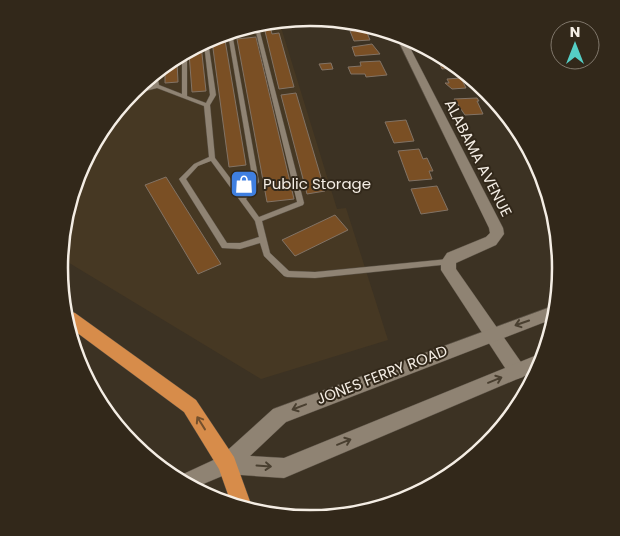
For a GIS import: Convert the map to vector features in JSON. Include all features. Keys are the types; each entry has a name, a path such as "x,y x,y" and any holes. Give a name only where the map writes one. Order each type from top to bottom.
{"highway":[{"path":"74,321 190,406 227,464 240,500"}],"main road":[{"name":"ALABAMA AVENUE","path":"404,46 496,228 497,234 491,241 452,257 448,262"},
{"path":"448,262 449,270 517,371"},
{"name":"JONES FERRY ROAD","path":"192,479 227,464 280,415 491,333 547,314"},
{"name":"JONES FERRY ROAD","path":"227,464 284,468 531,365"}],"lane":[{"path":"258,32 301,204 258,220"},
{"path":"231,39 256,182 243,199"},
{"path":"207,49 213,95 208,105 212,158 258,220 267,254 287,274 315,275 448,262"},
{"path":"184,62 184,95"},
{"path":"157,81 157,86"},
{"path":"148,89 157,86 208,105"},
{"path":"212,158 196,165 182,179 225,246 240,246 263,239"}],"shaded area":[{"path":"281,28 337,209 346,208 388,340 261,379 68,262 70,236 81,190 101,147 128,109 163,76 203,51 247,34"}],"building":[{"path":"271,29 272,34 279,33 294,87 279,89 265,31"},
{"path":"350,31 367,33 370,40 354,41"},
{"path":"256,37 294,199 267,202 237,39"},
{"path":"225,42 246,165 229,167 213,47"},
{"path":"372,44 380,54 355,56 352,47"},
{"path":"202,52 206,91 192,92 189,59"},
{"path":"380,61 387,75 366,77 365,74 351,74 348,67 361,66 360,62"},
{"path":"331,63 333,69 322,70 319,64"},
{"path":"177,66 178,82 165,83 165,75"},
{"path":"460,78 466,88 452,89 445,83 449,83 447,79"},
{"path":"296,93 325,191 307,194 281,95"},
{"path":"477,98 483,114 465,115 454,99"},
{"path":"406,120 414,141 394,143 385,122"},
{"path":"419,149 423,159 427,158 433,171 429,171 432,179 409,181 398,151"},
{"path":"166,177 221,264 198,274 145,185"},
{"path":"437,186 448,210 421,214 411,189"},
{"path":"335,215 348,230 295,256 282,240"}],"place":[{"name":"Public Storage","path":"244,184"}]}
